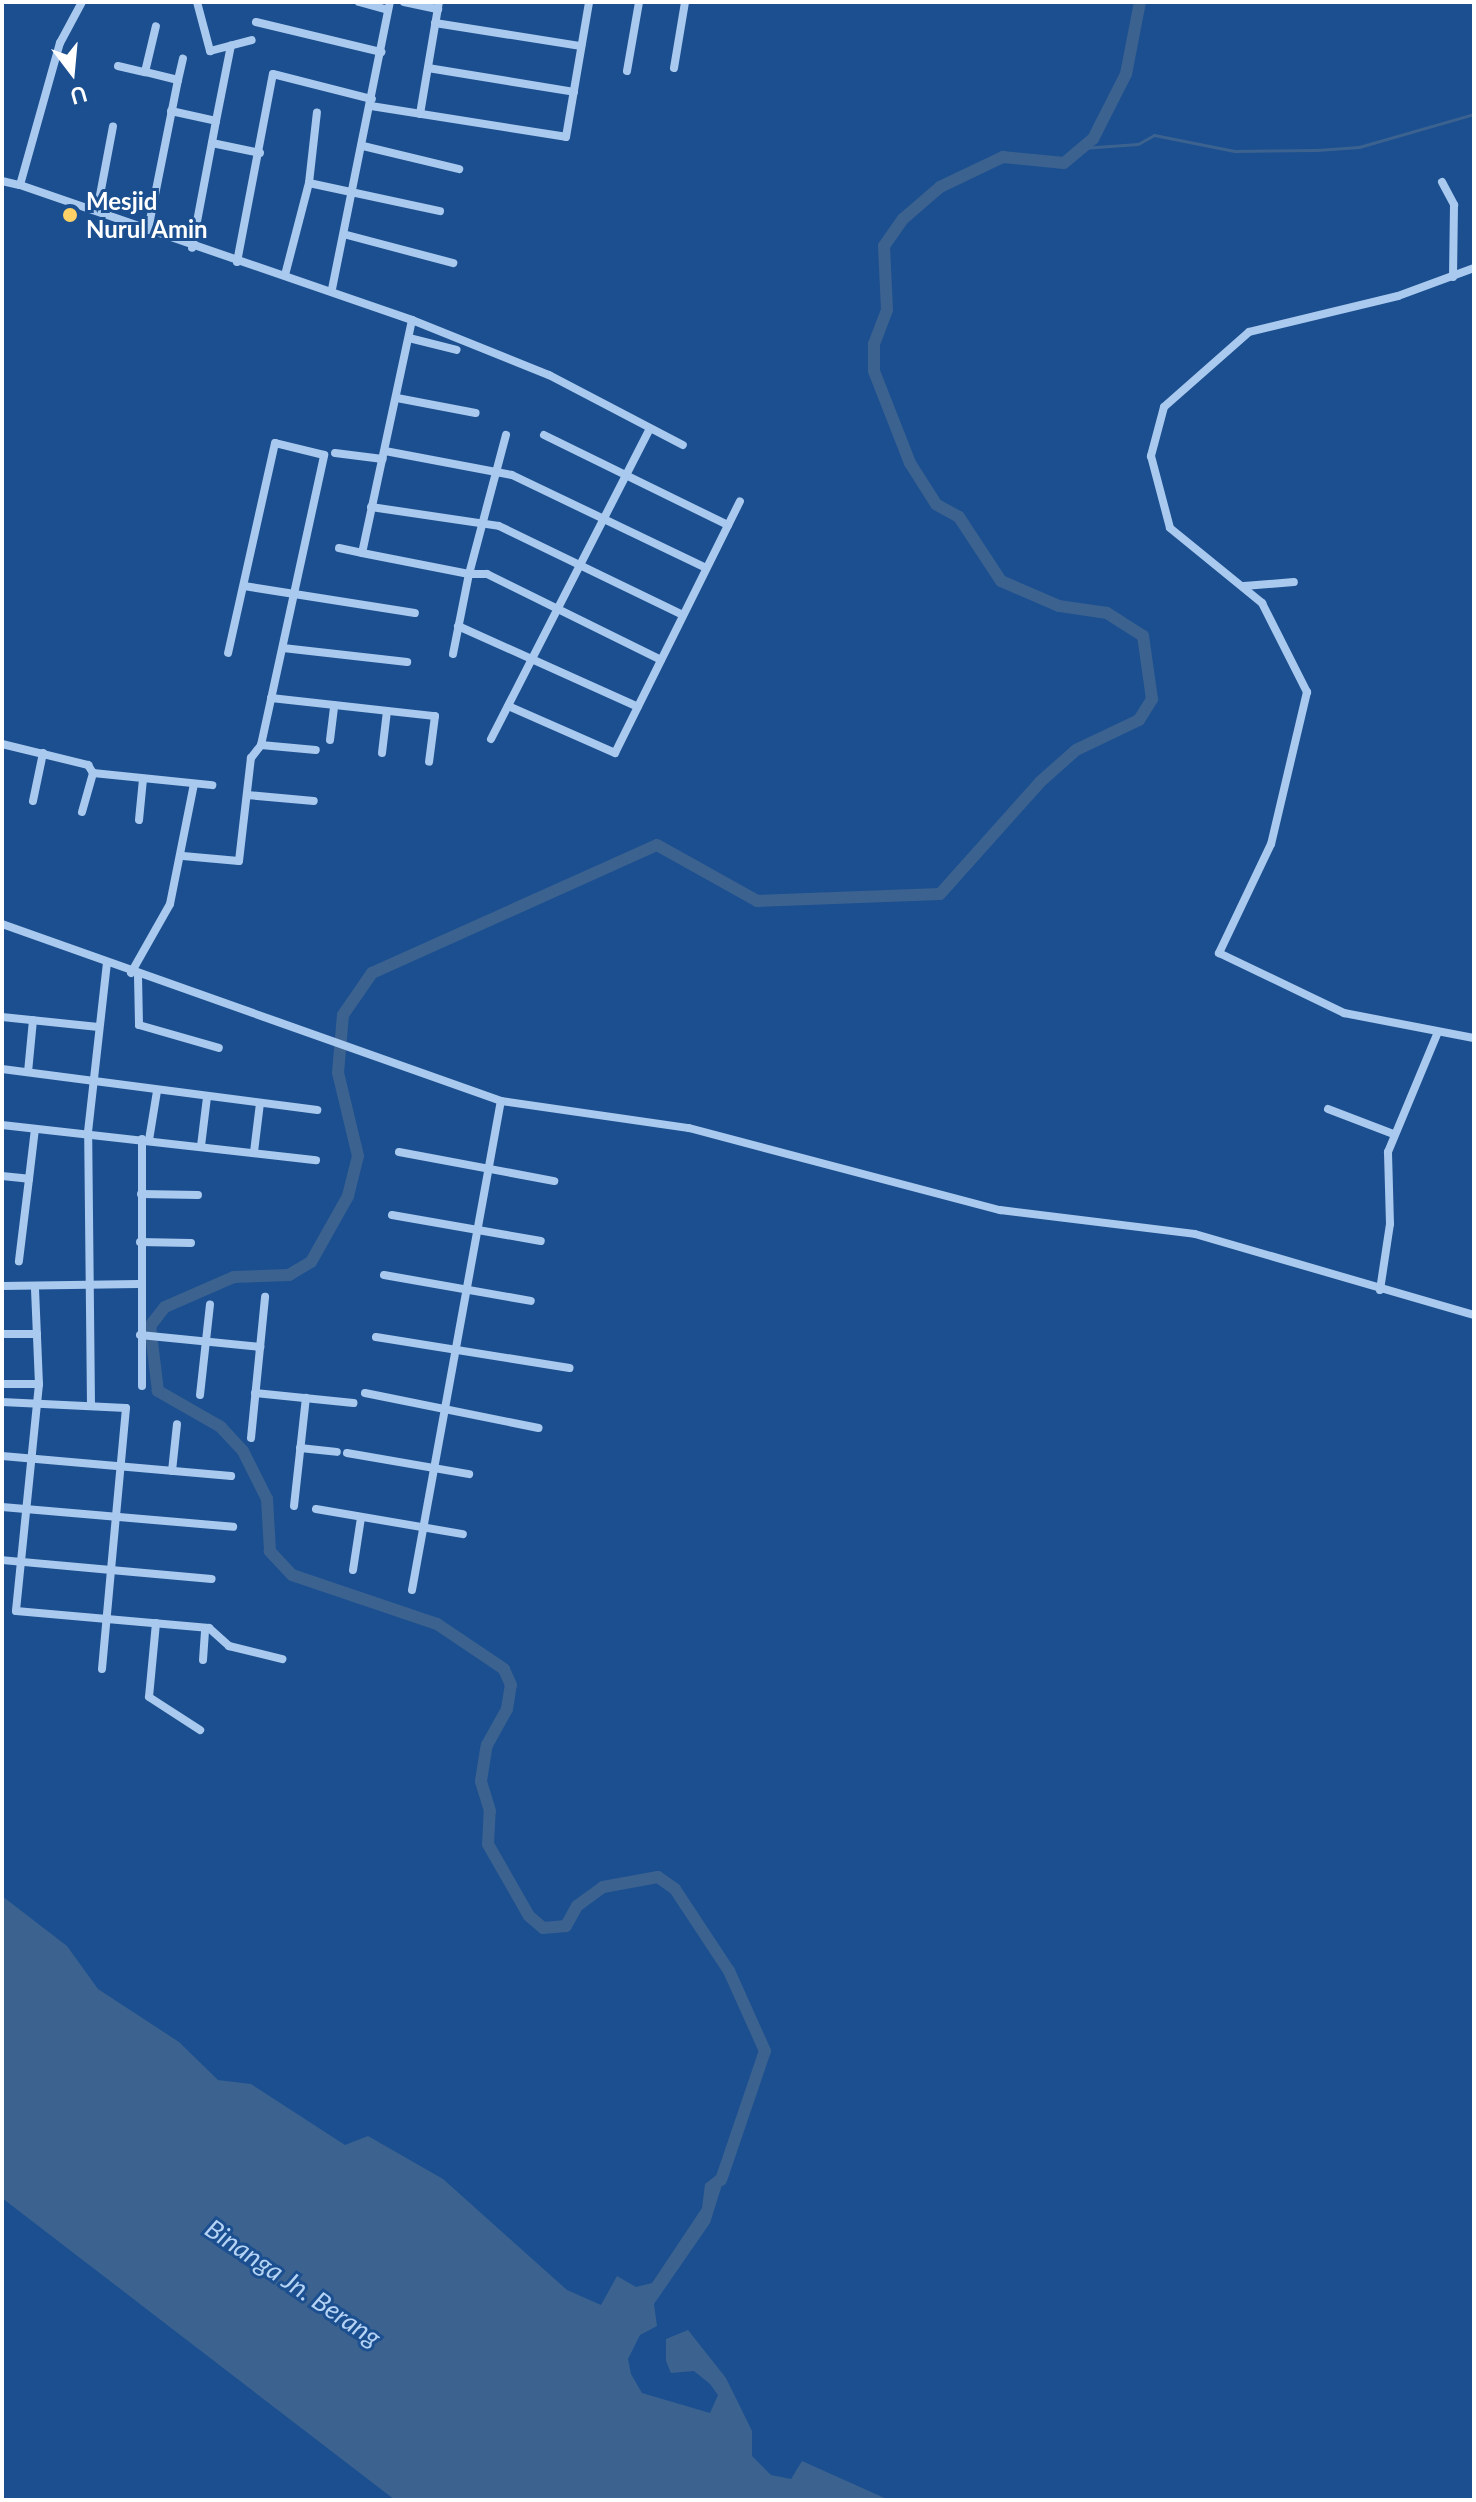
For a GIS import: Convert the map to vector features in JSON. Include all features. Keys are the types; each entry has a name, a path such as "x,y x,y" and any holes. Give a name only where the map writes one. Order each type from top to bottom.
{"street":[{"path":"20,185 60,43 82,2"},
{"path":"197,2 210,51 252,40"},
{"path":"332,289 347,235 389,6 359,2"},
{"path":"404,2 438,5 420,114"},
{"path":"237,262 273,74 420,114 566,137 589,2"},
{"path":"627,71 639,2"},
{"path":"674,68 685,2"},
{"path":"256,22 381,52"},
{"path":"435,23 581,46"},
{"path":"145,72 156,26"},
{"path":"192,248 231,45"},
{"path":"148,230 183,59"},
{"path":"118,66 178,80"},
{"path":"428,68 574,92"},
{"path":"171,111 216,121"},
{"path":"285,275 309,183 317,112"},
{"path":"97,211 113,126"},
{"path":"212,143 260,153"},
{"path":"363,146 459,169"},
{"path":"2,181 97,211 192,248 332,289 412,320 549,375 683,445"},
{"path":"1442,182 1454,205 1453,277"},
{"path":"309,183 440,211"},
{"path":"347,235 453,263"},
{"path":"1474,268 1453,277 1264,325 1232,344 1164,407 1151,456 1170,528 1262,603 1307,692 1274,836 1221,955 1344,1013 1474,1038"},
{"path":"362,553 412,320"},
{"path":"409,338 457,350"},
{"path":"397,398 476,413"},
{"path":"491,739 650,428"},
{"path":"453,654 469,574 506,435"},
{"path":"544,435 728,525"},
{"path":"183,856 239,861 247,795 295,597 324,455 275,443 228,653"},
{"path":"335,453 384,455 498,474 604,518 706,568"},
{"path":"508,706 615,753 740,501"},
{"path":"371,507 482,524 580,565 683,615"},
{"path":"339,548 469,574 487,574 661,660"},
{"path":"1244,586 1294,582"},
{"path":"244,586 295,597 415,613"},
{"path":"458,626 533,657 638,707"},
{"path":"283,648 407,662"},
{"path":"271,698 435,716 429,762"},
{"path":"330,740 334,705"},
{"path":"382,753 387,711"},
{"path":"2,744 43,753 93,773 212,785"},
{"path":"261,745 316,750"},
{"path":"33,801 43,753"},
{"path":"82,812 93,773"},
{"path":"139,820 143,779"},
{"path":"194,784 183,856 170,904 135,974 139,1025 219,1048"},
{"path":"247,795 314,801"},
{"path":"2,924 135,974 501,1101 689,1128 1000,1210 1195,1234 1474,1315"},
{"path":"90,1398 85,1286 88,1132 107,963"},
{"path":"2,1017 98,1027"},
{"path":"28,1072 33,1020"},
{"path":"1380,1290 1393,1134 1438,1032"},
{"path":"2,1069 317,1110"},
{"path":"142,1386 143,1335 139,1284 141,1194 146,1139 157,1091"},
{"path":"201,1146 207,1097"},
{"path":"412,1590 501,1101"},
{"path":"254,1152 260,1103"},
{"path":"1328,1109 1393,1134"},
{"path":"2,1125 88,1132 316,1160"},
{"path":"19,1261 35,1129"},
{"path":"399,1152 554,1181"},
{"path":"2,1176 29,1179"},
{"path":"141,1194 198,1195"},
{"path":"392,1215 541,1241"},
{"path":"140,1242 191,1243"},
{"path":"384,1275 531,1301"},
{"path":"2,1286 35,1289 139,1284"},
{"path":"35,1289 37,1394 16,1611 205,1628 229,1646 282,1659"},
{"path":"251,1438 265,1297"},
{"path":"200,1395 210,1305"},
{"path":"2,1334 37,1334"},
{"path":"143,1335 260,1347"},
{"path":"376,1337 570,1368"},
{"path":"2,1384 37,1394 90,1398 126,1408 102,1669"},
{"path":"255,1393 353,1403"},
{"path":"365,1393 538,1428"},
{"path":"2,1402 37,1394"},
{"path":"294,1506 306,1398"},
{"path":"172,1471 177,1424"},
{"path":"300,1448 342,1452 469,1474"},
{"path":"2,1456 231,1476"},
{"path":"2,1507 233,1527"},
{"path":"316,1509 463,1534"},
{"path":"353,1570 361,1518"},
{"path":"2,1560 212,1579"},
{"path":"156,1623 149,1697 200,1730"},
{"path":"203,1660 205,1628"}],"water":[{"name":"Binanga Jn. Berang","path":"2,1896 67,1946 98,1989 179,2042 218,2080 251,2084 345,2145 368,2136 443,2179 567,2290 601,2305 617,2276 636,2287 652,2283 702,2208 705,2184 728,2166 710,2223 654,2304 657,2326 640,2335 628,2359 631,2374 642,2393 710,2413 718,2395 710,2384 694,2371 671,2373 666,2361 666,2339 688,2330 726,2378 752,2431 752,2456 771,2475 791,2479 802,2461 889,2500 395,2500 2,2198"}],"waterway":[{"path":"721,2180 765,2051 729,1971 675,1889 658,1877 603,1887 577,1906 566,1926 543,1928 529,1916 488,1844 490,1811 481,1781 487,1745 507,1709 511,1685 504,1669 437,1624 292,1575 270,1551 267,1499 243,1451 221,1427 158,1391 150,1326 165,1307 234,1277 289,1275 311,1262 348,1196 358,1156 338,1073 343,1015 372,973 657,845 757,901 940,894 1040,782 1076,750 1139,720 1152,699 1143,636 1107,613 1059,606 1001,581 959,517 936,504 910,463 874,371 874,344 887,310 884,246 903,219 940,187 1003,157 1064,163 1093,139 1126,74 1140,2"},
{"path":"1082,148 1138,144 1154,135 1234,151 1359,147 1474,114"}],"place":[{"name":"Mesjid Nurul Amin","path":"70,215"}]}
